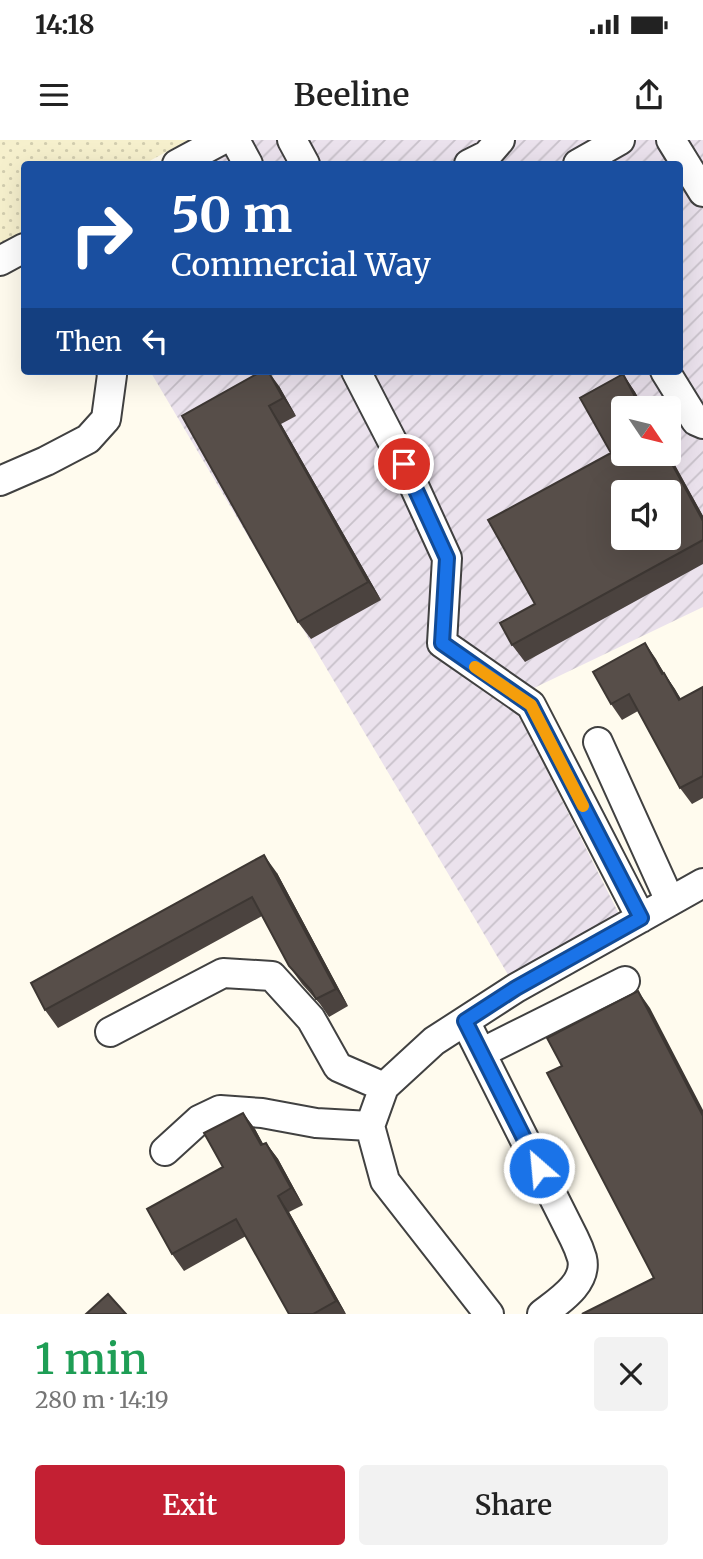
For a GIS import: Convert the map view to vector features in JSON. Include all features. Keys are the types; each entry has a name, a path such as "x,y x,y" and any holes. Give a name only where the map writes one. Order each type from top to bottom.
{"street":[{"path":"183,161 222,140"},
{"path":"235,140 246,161"},
{"path":"292,140 303,161"},
{"path":"475,161 487,155 500,140"},
{"path":"583,161 620,140"},
{"path":"671,140 703,192"},
{"path":"0,261 21,250"},
{"path":"0,481 88,439 106,419 112,375"},
{"path":"358,375 404,464 447,558 442,643 531,705 641,918"},
{"path":"667,375 695,421 703,424"},
{"path":"598,742 670,901"},
{"path":"476,1309 385,1181 370,1126 384,1087 434,1041 516,988 703,883"},
{"path":"110,1032 223,973 272,976 312,1019 338,1068 384,1087"},
{"path":"481,1053 625,981"},
{"path":"465,1021 583,1261 579,1280 542,1314"},
{"path":"165,1151 199,1120 220,1111 262,1113 316,1124 370,1126"}],"shaded area":[{"path":"0,140 188,140 150,161 21,161 21,232 0,244"},
{"path":"222,140 703,140 703,607 511,699 625,926 516,988 152,375 683,375 683,161 183,161"}],"building":[{"path":"255,375 270,375 283,398 269,406 368,582 298,622 182,416"},
{"path":"624,375 635,396 611,396 611,453 580,398"},
{"path":"611,453 611,466 673,466 681,480 611,480 611,550 681,550 681,481 703,521 703,540 512,645 500,623 535,604 488,520"},
{"path":"645,643 679,700 703,687 703,776 680,788 629,694 611,704 593,672"},
{"path":"264,855 336,989 316,999 289,966 252,897 45,1010 31,983"},
{"path":"638,991 703,1116 703,1314 582,1314 654,1278 547,1073 562,1066 547,1038"},
{"path":"243,1113 261,1145 266,1143 291,1188 278,1196 336,1301 313,1314 289,1314 236,1219 172,1254 147,1209 223,1167 204,1133"},
{"path":"108,1294 126,1314 86,1314"}],"slow traffic":[{"path":"475,667 531,705 583,806"}],"route":[{"path":"404,464 447,558 442,643 531,705 641,918 516,988 465,1021 539,1168"}]}
